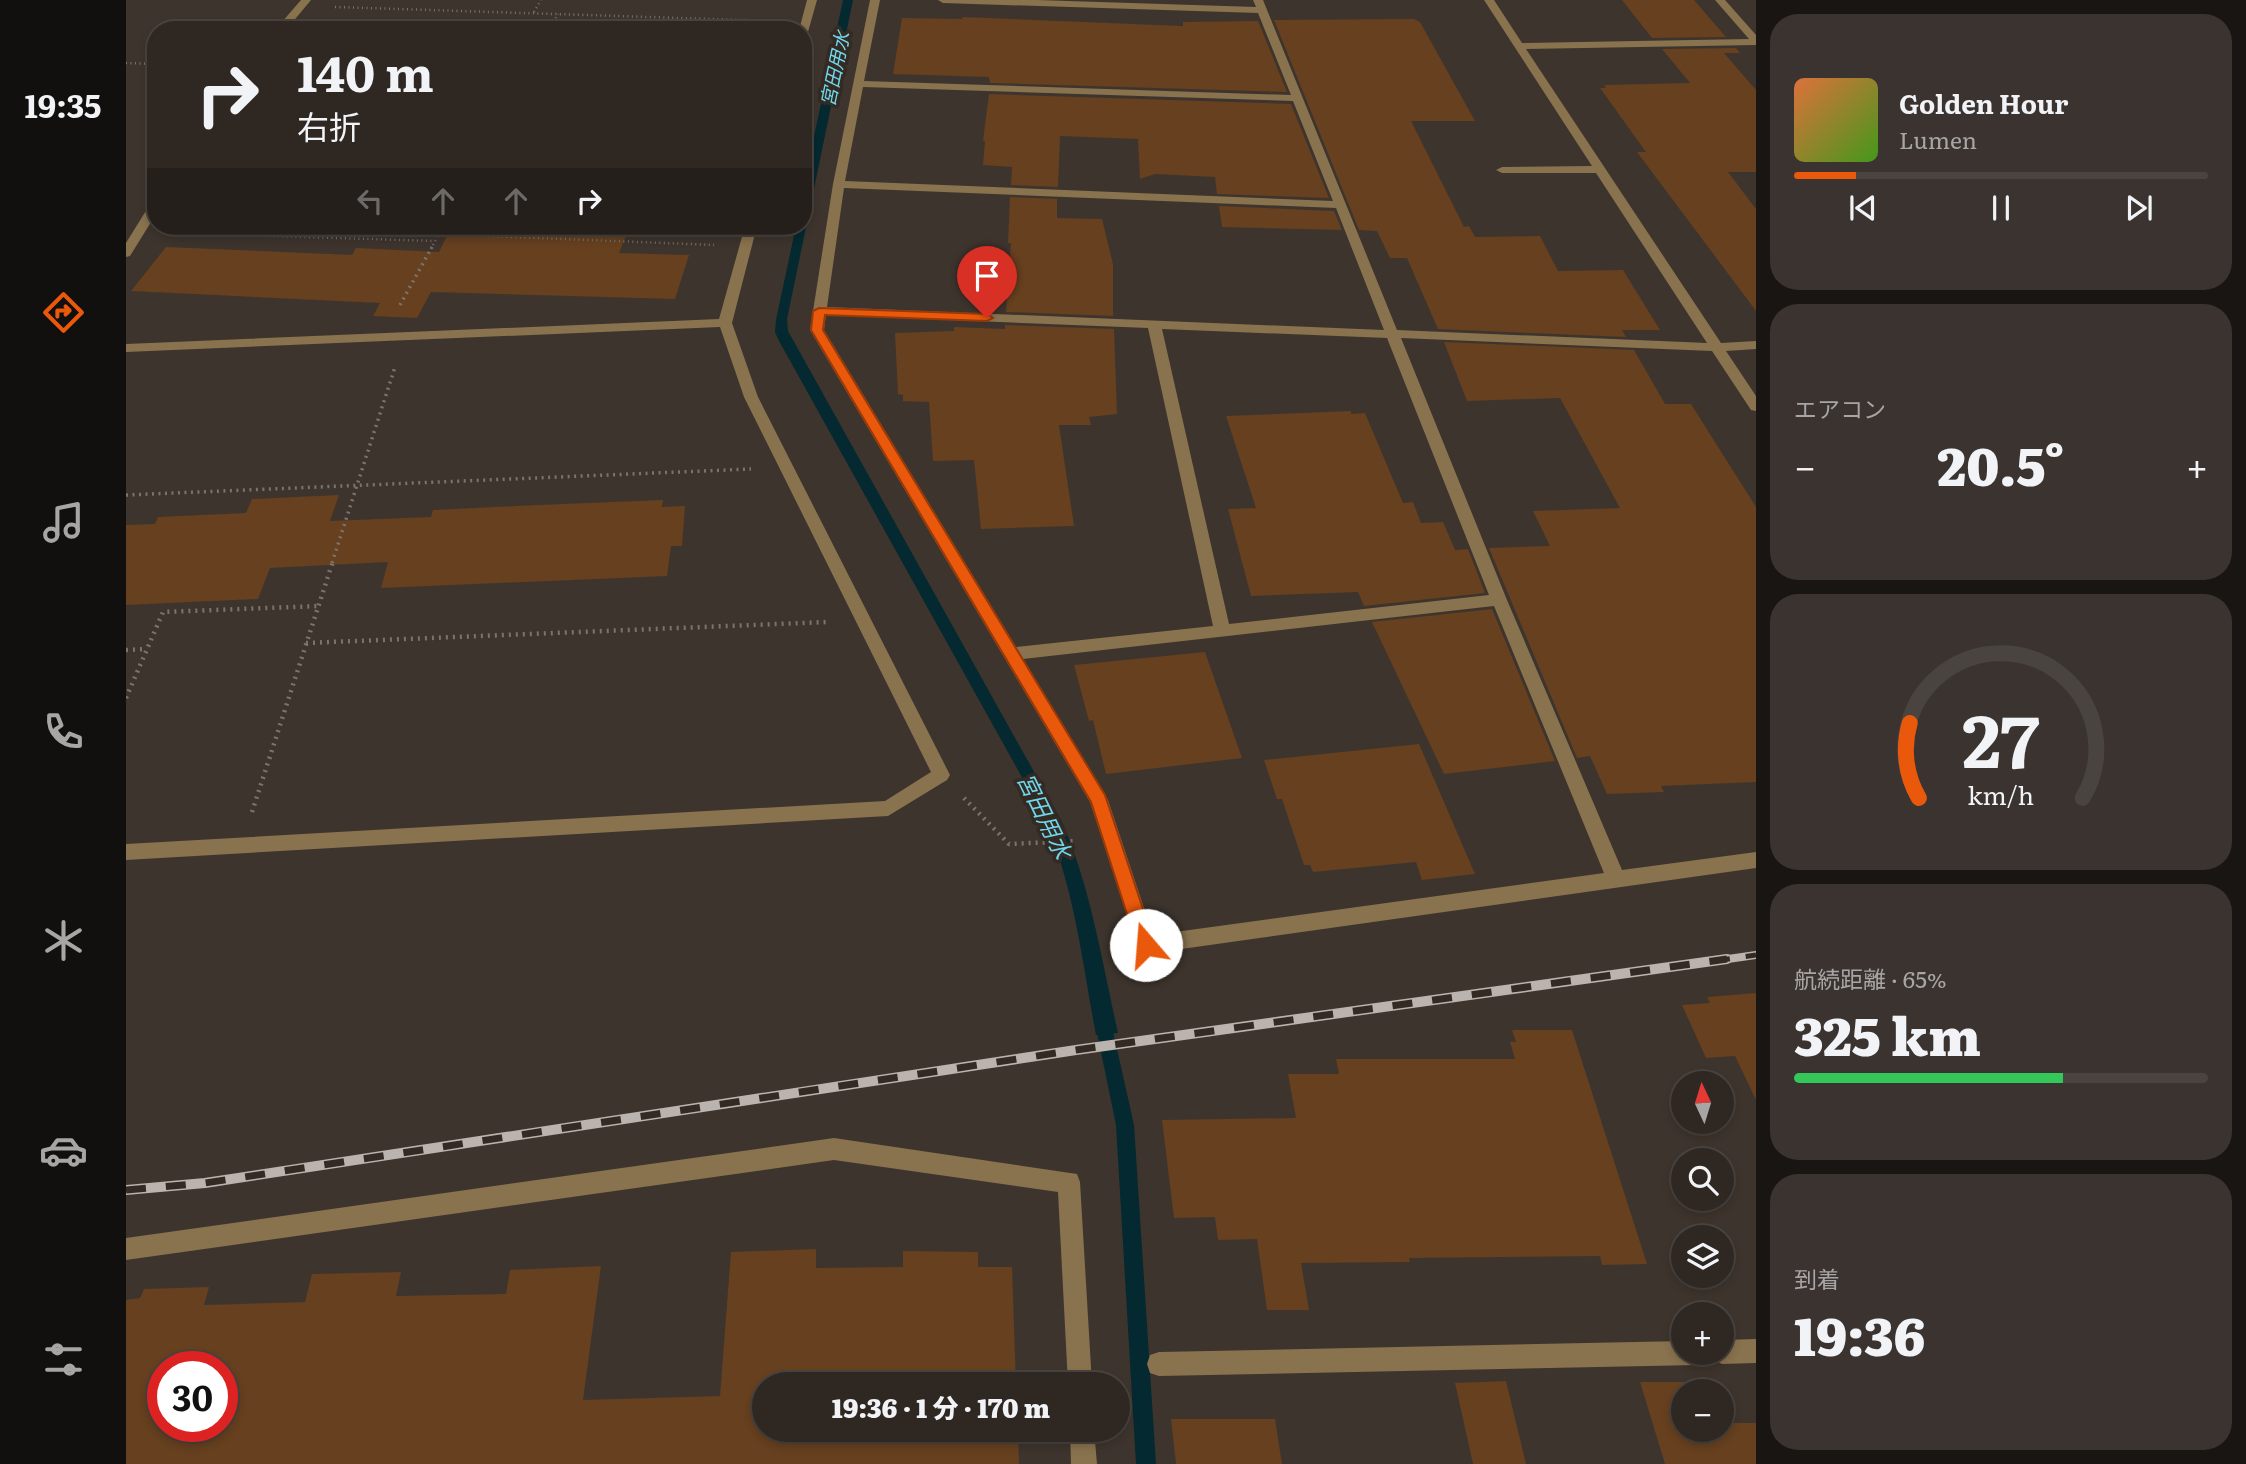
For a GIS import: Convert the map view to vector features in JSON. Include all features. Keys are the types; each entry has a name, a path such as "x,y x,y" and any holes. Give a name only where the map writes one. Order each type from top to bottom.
{"street":[{"path":"807,21 812,0"},
{"path":"875,0 839,184 817,330 1099,800 1146,945 1756,860"},
{"path":"943,0 1260,5 1499,600 1616,878"},
{"path":"1489,0 1756,407"},
{"path":"1720,0 1756,41"},
{"path":"288,21 303,3"},
{"path":"1520,46 1756,41"},
{"path":"859,84 1297,98"},
{"path":"1502,170 1601,169"},
{"path":"839,184 1340,205"},
{"path":"126,253 147,218"},
{"path":"126,852 888,808 941,775 751,397 725,323 749,235"},
{"path":"819,311 1717,347 1756,345"},
{"path":"126,348 725,323"},
{"path":"1154,324 1222,631"},
{"path":"1011,654 1499,600"},
{"path":"126,1249 834,1149 1069,1182 1079,1372"},
{"path":"1734,1352 1756,1351"},
{"path":"1159,1364 1671,1354"},
{"path":"1083,1442 1084,1464"}],"path":[{"path":"533,13 541,0"},
{"path":"303,3 691,21"},
{"path":"554,21 558,14"},
{"path":"126,62 147,63"},
{"path":"139,231 147,231"},
{"path":"257,235 435,241"},
{"path":"383,337 438,235"},
{"path":"465,235 746,246"},
{"path":"242,845 405,336"},
{"path":"126,495 786,468"},
{"path":"126,698 163,612 318,606"},
{"path":"306,643 864,621"},
{"path":"126,650 147,649"},
{"path":"941,775 1009,844 1079,841"}],"water":[{"path":"843,0 853,0 812,198 812,146"},
{"path":"794,235 804,235 787,319 788,331 1062,822 1088,899 1118,1033 1096,1035 1070,896 1054,841 1043,815 779,341 775,332"}],"building":[{"path":"1622,0 1694,0 1726,37 1652,38"},
{"path":"963,17 1183,26 1183,22 1258,21 1287,92 990,83 989,77 893,74 902,18"},
{"path":"1414,19 1420,22 1475,121 1411,121 1464,227 1469,226 1475,237 1540,236 1558,271 1623,270 1660,330 1622,330 1626,337 1438,329 1407,258 1390,258 1377,231 1359,230 1274,20"},
{"path":"1736,48 1740,53 1724,53 1756,90 1756,172 1728,172 1756,209 1756,311 1637,152 1646,152 1600,88 1606,88 1604,85 1690,83 1662,49"},
{"path":"989,94 1291,104 1329,198 1217,194 1215,177 1155,174 1140,179 1138,139 1060,136 1058,187 1011,185 1012,167 983,165"},
{"path":"1010,197 1057,199 1057,218 1102,219 1113,264 1113,316 1006,312 1011,243 1008,243"},
{"path":"1219,206 1334,211 1342,230 1222,227"},
{"path":"448,235 626,235 619,253 689,255 675,299 431,292 417,318 373,316 380,303 131,291 166,247 352,255 356,248 439,252"},
{"path":"1005,325 1114,329 1117,414 1089,417 1091,425 1059,425 1074,526 981,529 974,460 933,461 929,402 903,401 903,395 898,394 895,333 954,331 954,327 1005,329"},
{"path":"1444,342 1634,350 1665,404 1691,404 1756,507 1756,782 1661,786 1664,792 1607,794 1590,756 1577,758 1489,548 1550,546 1533,511 1620,508 1560,398 1467,401"},
{"path":"1351,411 1351,414 1365,413 1403,503 1413,502 1421,523 1443,522 1455,550 1468,549 1485,593 1364,606 1358,592 1251,596 1228,509 1256,508 1226,416"},
{"path":"339,495 330,521 431,517 433,510 663,500 662,507 685,506 682,546 671,546 667,576 381,588 388,562 270,568 258,599 126,605 126,525 155,524 158,517 246,513 252,499"},
{"path":"1492,609 1555,761 1444,774 1372,622"},
{"path":"1205,652 1242,758 1106,774 1093,720 1089,721 1074,665"},
{"path":"1419,744 1475,874 1422,880 1416,862 1313,872 1310,865 1304,865 1282,799 1277,799 1264,760"},
{"path":"1756,993 1756,1100 1735,1056 1706,1058 1682,1005 1710,1003 1707,997"},
{"path":"1512,1030 1572,1030 1647,1264 1602,1265 1600,1256 1409,1258 1410,1262 1301,1263 1309,1310 1267,1310 1257,1239 1218,1240 1215,1217 1174,1218 1162,1120 1296,1118 1288,1074 1339,1074 1336,1059 1515,1059 1510,1042 1516,1042"},
{"path":"816,1249 816,1268 903,1267 903,1251 978,1252 978,1267 1012,1267 1016,1372 752,1372 752,1442 1018,1442 1019,1464 126,1464 126,1300 140,1298 144,1289 209,1287 204,1305 305,1302 312,1274 401,1272 396,1296 506,1294 510,1270 601,1266 583,1400 720,1396 731,1252"},
{"path":"1506,1381 1526,1464 1473,1464 1455,1383"},
{"path":"1640,1382 1671,1382 1671,1442 1734,1442 1734,1423 1756,1423 1756,1464 1665,1464"},
{"path":"1171,1419 1275,1419 1282,1464 1176,1464"}],"waterway":[{"name":"宮田用水","path":"1102,1018 1125,1125 1146,1464"}],"railway":[{"path":"1714,961 1756,955"},
{"path":"126,1190 205,1183 1076,1050 1727,959"}],"route":[{"path":"987,318 819,311 817,330 1099,800 1146,945"}]}
